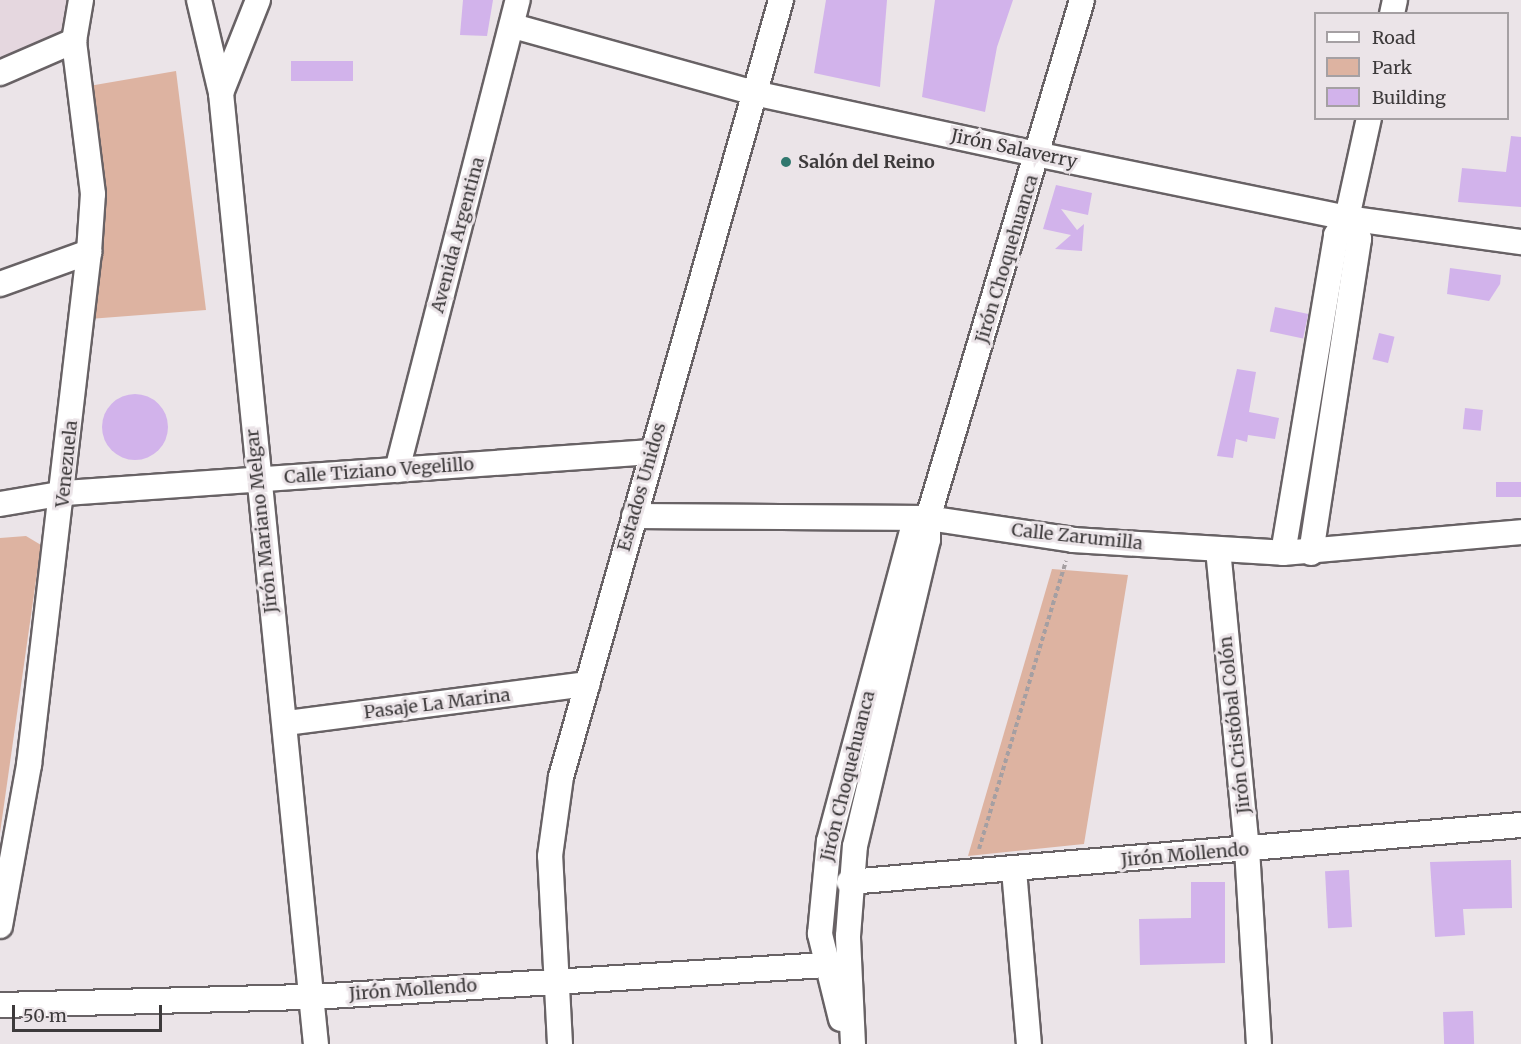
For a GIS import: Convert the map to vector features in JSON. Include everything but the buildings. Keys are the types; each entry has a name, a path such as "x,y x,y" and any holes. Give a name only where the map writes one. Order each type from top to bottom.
{"street":[{"name":"Venezuela","path":"0,926 29,765 65,494 89,252 93,194 74,41 81,0"},
{"name":"Jirón Mariano Melgar","path":"199,0 221,93 256,479 286,723 316,1044"},
{"path":"221,93 258,0"},
{"name":"Avenida Argentina","path":"396,470 518,0"},
{"name":"Estados Unidos","path":"560,1044 550,856 561,777 633,516 781,0"},
{"name":"Jirón Choquehuanca","path":"853,1044 849,882 928,540 928,518 1040,155 1082,0"},
{"name":"Jirón Salaverry","path":"513,26 754,93 1040,155 1347,218 1521,242"},
{"path":"0,73 74,41"},
{"path":"1283,553 1336,235 1347,218 1369,120"},
{"path":"1311,553 1359,239 1347,218"},
{"path":"0,284 89,252"},
{"name":"Calle Tiziano Vegelillo","path":"0,504 65,494 256,479 652,453"},
{"name":"Calle Zarumilla","path":"633,516 928,518 1073,540 1283,553 1311,553 1521,532"},
{"name":"Jirón Choquehuanca","path":"846,1044 820,934 829,841 912,532 928,518"},
{"name":"Jirón Cristóbal Colón","path":"1218,549 1248,849 1259,1044"},
{"name":"Pasaje La Marina","path":"286,723 587,684"},
{"name":"Jirón Mollendo","path":"849,882 1014,870 1521,825"},
{"path":"1014,870 1029,1044"},
{"name":"Jirón Mollendo","path":"0,1005 313,997 826,965"}],"path":[{"path":"972,873 1073,540"}],"shaded area":[{"path":"0,0 72,0 68,57 0,85"}],"green space":[{"path":"176,71 206,310 89,319 89,86"},
{"path":"26,536 41,545 0,833 0,538"},
{"path":"1052,569 1128,575 1084,844 968,856"}],"place":[{"name":"Salón del Reino","path":"786,162"}]}
